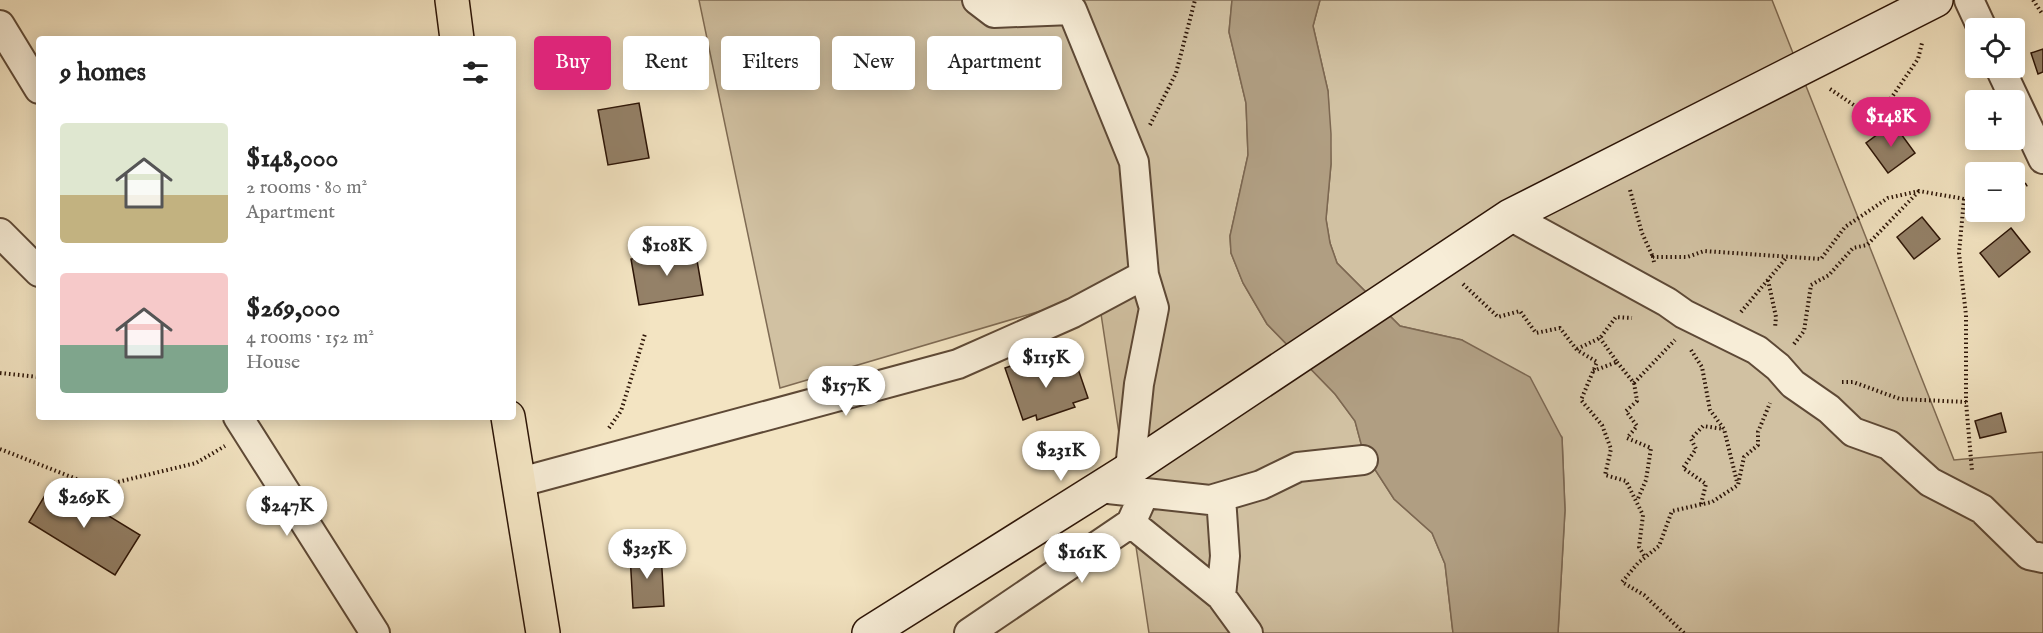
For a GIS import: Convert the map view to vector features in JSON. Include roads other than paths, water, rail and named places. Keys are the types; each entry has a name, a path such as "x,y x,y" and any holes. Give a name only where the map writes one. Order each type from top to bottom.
{"main road":[{"path":"452,0 457,36"},
{"path":"869,633 1099,488 1137,482 1278,371 1510,216 1935,1"},
{"path":"508,420 543,633"}],"street":[{"path":"969,633 1131,524 1137,482 1139,384 1154,308 1144,275 1134,162 1072,10 993,13 977,0"},
{"path":"1969,0 1977,18"},
{"path":"0,25 36,84"},
{"path":"2005,78 2043,159"},
{"path":"1510,216 1677,317 1756,350 1778,367 1793,384 1829,409 1853,432 1889,445 1930,482 1982,509 2029,555 2043,558"},
{"path":"0,233 36,269"},
{"path":"518,483 958,364 1073,313 1144,275"},
{"path":"243,425 375,633"},
{"path":"1137,482 1210,500 1261,485 1298,467 1363,460"},
{"path":"1221,497 1225,556 1221,596"},
{"path":"1131,524 1221,596 1248,633"}]}
